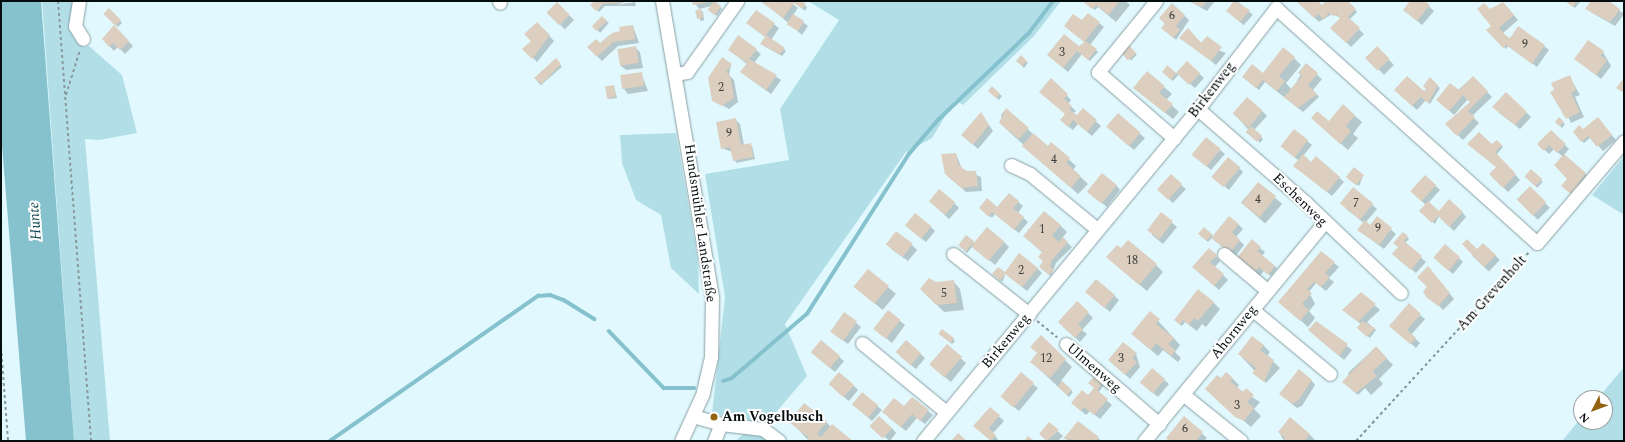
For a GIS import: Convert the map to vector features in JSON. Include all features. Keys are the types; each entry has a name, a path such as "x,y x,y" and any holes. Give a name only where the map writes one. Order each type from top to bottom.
{"street":[{"path":"79,1 75,26 83,39"},
{"name":"Hundsmühler Landstraße","path":"662,1 712,298 711,357 693,416 681,441"},
{"path":"675,74 686,72 737,1"},
{"path":"1156,1 1098,72 1174,138"},
{"name":"Birkenweg","path":"923,441 1029,314 1097,229 1198,109 1279,5 1537,243"},
{"name":"Eschenweg","path":"1198,109 1305,202 1324,223 1401,293"},
{"name":"Am Grevenholt","path":"1537,243 1624,141"},
{"path":"1011,165 1030,174 1097,229"},
{"name":"Ahornweg","path":"1144,441 1184,395 1324,223"},
{"path":"953,254 1029,314"},
{"path":"1224,254 1268,291"},
{"path":"1253,310 1330,374"},
{"path":"862,343 946,412"},
{"name":"Ulmenweg","path":"1066,344 1159,424"},
{"path":"1184,395 1241,441"},
{"path":"693,416 721,424 764,429 779,441"},
{"path":"714,441 721,424"}],"path":[{"path":"58,1 91,441"},
{"path":"65,97 83,39"},
{"name":"Am Grevenholt","path":"1356,441 1537,243"},
{"name":"Ulmenweg","path":"1029,314 1066,344"},
{"path":"1,347 8,441"}],"shaded area":[{"path":"42,1 74,1 71,25 84,47 89,46 122,75 137,133 99,140 85,139 110,441 74,441"},
{"path":"808,1 1061,1 1034,36 963,105 955,100 932,138 906,152 785,324 807,376 766,424 712,414 725,297 705,174 789,160 780,109 839,20"},
{"path":"676,133 698,259 699,294 671,268 661,215 636,200 622,163 620,135"},
{"path":"1624,156 1624,215 1592,195"},
{"path":"1624,367 1624,441 1562,441 1573,428 1573,430 1613,430 1613,390 1605,390"},
{"path":"745,433 765,435 772,441 735,441"}],"water":[{"name":"Hunte","path":"1,1 41,1 74,441 26,441 1,133"}],"building":[{"path":"594,1 628,2 603,4 596,11 590,5"},
{"path":"692,1 709,1 709,2 693,5"},
{"path":"714,1 721,6 715,15 708,10"},
{"path":"760,1 802,1 806,4 802,9 794,3 783,18"},
{"path":"1082,1 1120,1 1108,15 1096,5 1092,9"},
{"path":"1188,1 1207,1 1202,7"},
{"path":"1234,1 1250,10 1240,22 1226,11"},
{"path":"1296,1 1318,1 1322,5 1326,1 1348,1 1356,9 1348,17 1360,28 1346,43 1330,28 1340,18 1336,14 1333,16 1329,13 1323,19 1318,14 1314,18"},
{"path":"1410,1 1424,1 1430,5 1417,21 1403,10"},
{"path":"1565,1 1577,1 1573,7"},
{"path":"1591,1 1609,1 1620,9 1610,22 1585,9"},
{"path":"557,2 570,15 559,25 546,13"},
{"path":"1503,2 1514,15 1499,28 1505,35 1510,38 1518,26 1545,45 1532,64 1506,45 1503,48 1486,30 1491,26 1477,9 1484,3 1490,9"},
{"path":"1172,3 1185,15 1176,26 1180,30 1173,38 1161,28 1165,24 1159,18"},
{"path":"109,8 121,20 115,26 103,14"},
{"path":"701,9 703,18 697,19 695,10"},
{"path":"756,10 775,23 766,35 785,48 780,54 760,44 765,37 746,23"},
{"path":"1088,13 1100,22 1084,42 1064,26 1073,14 1082,20"},
{"path":"793,14 804,21 798,31 787,24"},
{"path":"602,16 607,21 596,31 592,26"},
{"path":"537,22 550,35 532,59 522,49 531,41 524,34"},
{"path":"114,25 129,41 120,50 113,43 109,47 102,39"},
{"path":"633,25 635,39 613,42 597,57 587,47 596,39 600,43 612,33 620,31 619,27"},
{"path":"1188,28 1201,43 1207,36 1222,47 1211,61 1179,38"},
{"path":"1064,34 1079,46 1086,41 1097,49 1088,60 1077,51 1063,68 1047,55"},
{"path":"738,35 757,49 749,59 777,75 766,90 740,72 747,63 728,50"},
{"path":"1588,40 1604,51 1601,56 1607,60 1596,75 1574,59"},
{"path":"1129,45 1136,53 1128,61 1121,52"},
{"path":"636,46 639,63 620,66 617,49"},
{"path":"1377,46 1390,59 1378,71 1365,58"},
{"path":"1283,47 1295,57 1279,76 1285,81 1277,91 1263,80 1256,88 1242,77 1252,64 1263,73"},
{"path":"1021,55 1027,61 1022,66 1016,61"},
{"path":"722,57 732,64 726,72 730,75 734,98 722,106 712,101 708,78"},
{"path":"556,58 561,64 542,84 534,78"},
{"path":"1187,61 1200,73 1189,85 1176,73"},
{"path":"1306,63 1318,73 1308,85 1317,94 1298,108 1284,97 1302,76 1298,73"},
{"path":"1167,65 1176,73 1171,80 1162,72"},
{"path":"1147,71 1165,86 1159,93 1173,104 1165,113 1133,88"},
{"path":"642,72 644,86 622,89 620,75"},
{"path":"1570,75 1576,90 1571,93 1580,112 1566,119 1550,92 1554,90 1551,83"},
{"path":"1407,76 1424,91 1426,89 1423,86 1430,77 1438,85 1428,103 1421,97 1412,106 1394,90"},
{"path":"1473,76 1488,91 1468,111 1475,117 1457,136 1445,124 1470,102 1463,95 1449,111 1436,100 1450,83 1459,90"},
{"path":"1051,78 1068,94 1064,99 1072,106 1069,109 1077,115 1083,108 1097,120 1087,132 1073,120 1068,127 1060,120 1065,114 1039,92"},
{"path":"1624,78 1624,93 1616,88"},
{"path":"614,85 616,97 607,98 605,86"},
{"path":"992,86 1000,94 996,98 988,91"},
{"path":"1506,92 1527,112 1515,125 1492,107"},
{"path":"1247,97 1263,111 1248,127 1233,114"},
{"path":"1343,104 1355,115 1346,126 1351,131 1340,144 1311,118 1317,111 1329,121"},
{"path":"1006,108 1029,128 1019,139 999,123"},
{"path":"981,112 989,125 973,145 961,135"},
{"path":"1118,113 1141,133 1129,146 1106,127"},
{"path":"1559,117 1564,122 1559,126 1555,122"},
{"path":"1598,117 1612,135 1597,147 1588,136 1581,142 1573,132 1579,125 1583,129"},
{"path":"736,118 741,145 751,143 753,157 733,161 730,147 721,149 716,122"},
{"path":"1251,126 1262,136 1257,142 1246,132"},
{"path":"1294,129 1308,140 1295,157 1280,146"},
{"path":"1551,130 1566,144 1557,153 1549,145 1544,151 1537,144"},
{"path":"1479,132 1492,144 1497,140 1502,145 1495,152 1516,174 1503,188 1489,174 1496,167 1467,144"},
{"path":"1033,133 1048,146 1051,142 1070,158 1066,163 1081,176 1071,188 1022,146"},
{"path":"1206,137 1221,149 1206,167 1192,155"},
{"path":"956,153 958,164 966,171 976,171 978,186 961,188 945,174 941,154"},
{"path":"1303,154 1311,162 1316,156 1340,177 1327,192 1293,166"},
{"path":"1564,154 1586,173 1571,194 1561,186 1567,179 1554,165"},
{"path":"1228,157 1240,167 1224,187 1211,177"},
{"path":"1354,167 1364,175 1356,185 1346,177"},
{"path":"1531,169 1542,179 1535,186 1524,176"},
{"path":"1102,173 1117,185 1102,204 1087,192"},
{"path":"1171,174 1182,184 1168,200 1157,190"},
{"path":"1425,175 1436,185 1421,201 1410,191"},
{"path":"1258,182 1276,196 1260,217 1241,203"},
{"path":"1530,186 1546,202 1533,216 1517,199"},
{"path":"1353,187 1373,203 1360,220 1340,203"},
{"path":"939,189 955,202 945,215 929,201"},
{"path":"1009,193 1019,201 1013,208 1024,217 1014,230 992,212 989,217 979,208 987,198 997,207"},
{"path":"1449,199 1463,212 1449,227 1438,216 1432,223 1419,211 1428,201 1439,211"},
{"path":"1044,211 1061,225 1052,235 1059,242 1063,237 1068,242 1052,260 1050,267 1054,270 1049,275 1039,267 1043,261 1038,257 1042,252 1023,236"},
{"path":"1161,212 1173,221 1159,239 1147,230"},
{"path":"915,213 931,226 921,239 905,225"},
{"path":"1229,216 1239,224 1232,232 1240,240 1230,253 1211,238"},
{"path":"1377,216 1392,228 1379,245 1357,230 1365,220 1370,225"},
{"path":"987,227 1005,242 989,261 971,246"},
{"path":"1204,227 1212,234 1206,241 1198,234"},
{"path":"896,231 913,244 903,257 886,245"},
{"path":"1403,232 1408,236 1404,241 1422,256 1411,270 1392,254 1398,247 1393,243"},
{"path":"966,235 974,241 966,251 958,245"},
{"path":"1252,239 1261,247 1257,251 1275,266 1268,275 1259,267 1254,273 1236,259"},
{"path":"1467,239 1477,249 1483,243 1496,255 1484,267 1462,244"},
{"path":"1128,240 1157,264 1139,285 1106,257 1117,245 1121,248"},
{"path":"1445,244 1460,257 1448,271 1433,258"},
{"path":"1209,248 1217,255 1210,262 1224,274 1214,286 1192,267"},
{"path":"1321,251 1335,262 1325,273 1330,277 1321,287 1314,282 1307,289 1312,293 1302,304 1309,310 1300,321 1278,302"},
{"path":"1019,253 1038,268 1022,287 1005,274 1000,281 992,274 998,267 1005,272"},
{"path":"1428,266 1450,293 1438,306 1426,297 1423,291 1427,287 1417,277"},
{"path":"868,269 889,286 875,304 854,287"},
{"path":"929,278 936,282 954,280 957,303 936,305 920,289"},
{"path":"1096,279 1115,295 1104,308 1085,292"},
{"path":"1198,289 1214,302 1198,321 1194,318 1189,325 1183,320 1180,325 1174,320"},
{"path":"1361,292 1376,304 1358,322 1342,310"},
{"path":"1077,301 1089,312 1078,325 1083,329 1075,338 1058,322"},
{"path":"1409,303 1421,314 1407,330 1416,338 1410,344 1389,326"},
{"path":"888,310 901,320 886,339 873,329"},
{"path":"1150,311 1160,319 1156,324 1174,338 1168,344 1175,350 1171,356 1156,343 1151,350 1131,334"},
{"path":"844,312 857,321 843,341 830,332"},
{"path":"1316,321 1348,344 1339,356 1308,330"},
{"path":"1362,321 1375,328 1367,337 1357,328"},
{"path":"942,329 954,338 950,343 938,334"},
{"path":"1041,335 1066,359 1050,378 1030,362 1037,353 1030,347"},
{"path":"1252,336 1264,345 1260,350 1274,360 1264,382 1252,373 1256,368 1238,354"},
{"path":"821,340 840,356 830,368 811,352"},
{"path":"906,340 921,353 911,365 896,352"},
{"path":"1123,342 1137,353 1132,358 1137,362 1125,375 1108,360"},
{"path":"947,344 962,357 944,377 929,364"},
{"path":"1376,346 1387,358 1373,371 1377,376 1356,393 1342,382"},
{"path":"1152,368 1165,379 1153,393 1140,383"},
{"path":"1299,369 1312,380 1298,401 1292,404 1279,394"},
{"path":"839,372 854,385 844,397 829,384"},
{"path":"1021,372 1034,383 1013,407 1000,397"},
{"path":"1226,372 1233,378 1230,381 1243,392 1246,388 1254,395 1247,402 1254,408 1244,421 1235,417 1205,389 1217,375 1221,378"},
{"path":"1096,375 1104,381 1097,390 1108,399 1094,415 1084,407 1081,411 1071,403 1082,390 1088,395 1094,388 1088,383"},
{"path":"1062,381 1072,390 1067,395 1057,386"},
{"path":"862,392 878,405 868,418 852,404"},
{"path":"912,397 929,410 920,421 912,414 901,427 882,412 894,398 904,406"},
{"path":"804,403 827,421 817,434 821,437 832,424 853,441 807,441 809,438 789,422"},
{"path":"990,407 1000,415 989,428 996,435 991,441 973,426"},
{"path":"879,416 892,428 883,439 869,426"},
{"path":"1184,416 1203,432 1196,441 1169,441 1166,438"},
{"path":"1290,417 1310,434 1305,441 1283,441 1285,438 1278,432"},
{"path":"1078,421 1099,437 1096,441 1063,439"},
{"path":"1049,422 1059,430 1047,441 1039,434"},
{"path":"958,433 967,441 951,441"},
{"path":"1028,436 1034,441 1024,441"}],"waterway":[{"path":"723,381 732,378 807,314 909,154 938,120 1029,33 1053,1"},
{"path":"330,441 538,296 550,295 564,300 595,319"},
{"path":"609,331 664,388 694,388"}],"place":[{"name":"Am Vogelbusch","path":"714,417"}]}
